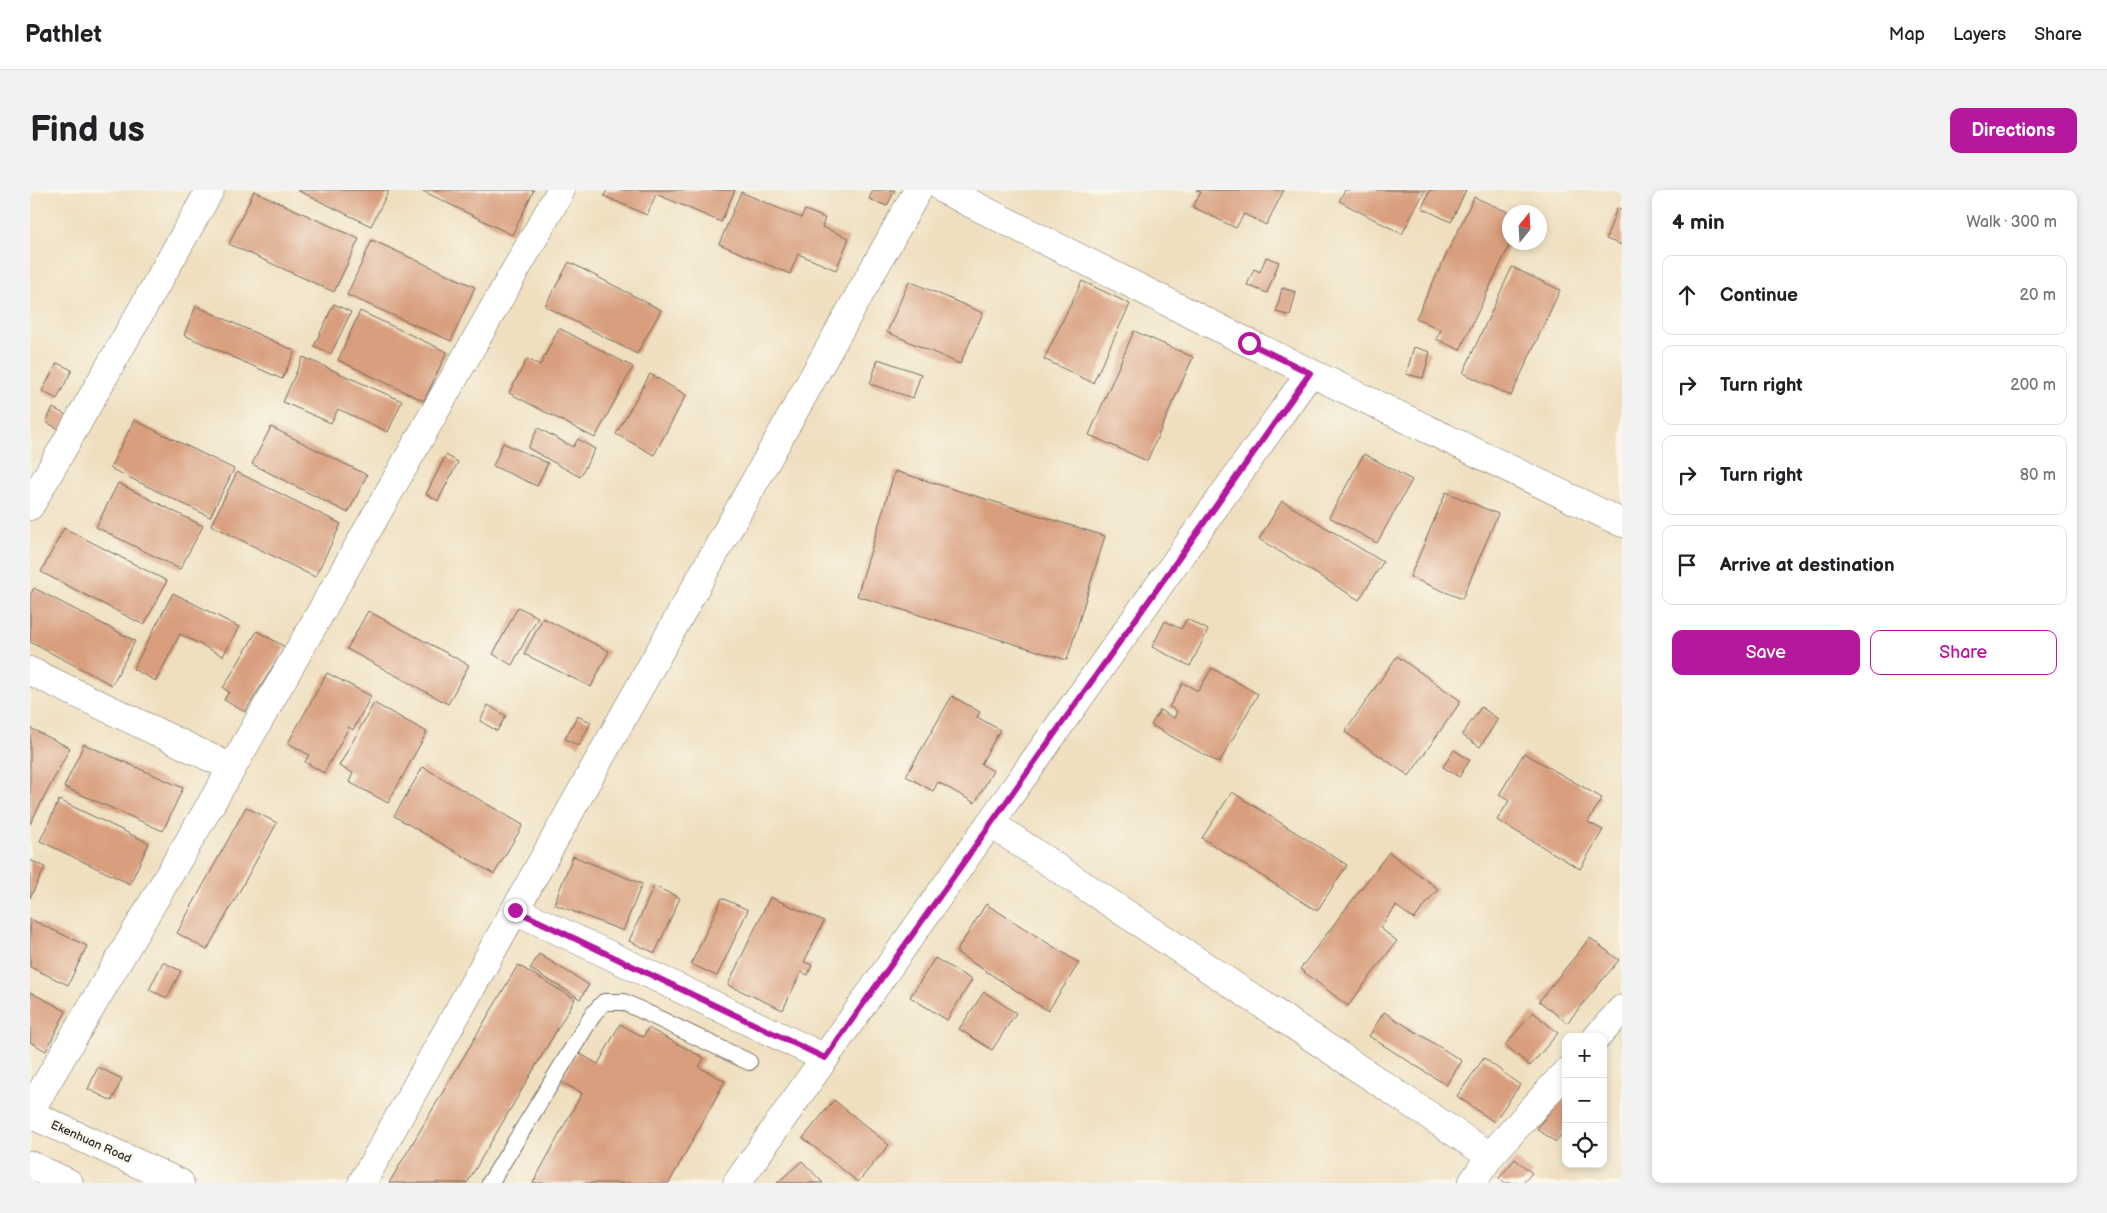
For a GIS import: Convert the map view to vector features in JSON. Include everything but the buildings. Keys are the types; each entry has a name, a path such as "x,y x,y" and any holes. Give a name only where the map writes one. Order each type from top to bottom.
{"street":[{"path":"30,506 210,190"},
{"path":"30,1112 232,768 561,190"},
{"path":"362,1183 918,190"},
{"path":"944,190 1310,373 1622,523"},
{"path":"737,1183 990,822 1310,373"},
{"path":"30,671 232,768"},
{"path":"990,822 1490,1156"},
{"path":"515,910 825,1058"},
{"path":"1602,1033 1622,1010"},
{"path":"1472,1183 1490,1156 1562,1076"},
{"name":"Ekenhuan Road","path":"30,1112 180,1183"},
{"path":"30,1165 69,1183"}],"lane":[{"path":"490,1183 594,1013 604,1002 624,1002 749,1062"}],"route":[{"path":"515,910 825,1058 990,822 1310,373 1249,343"}]}
